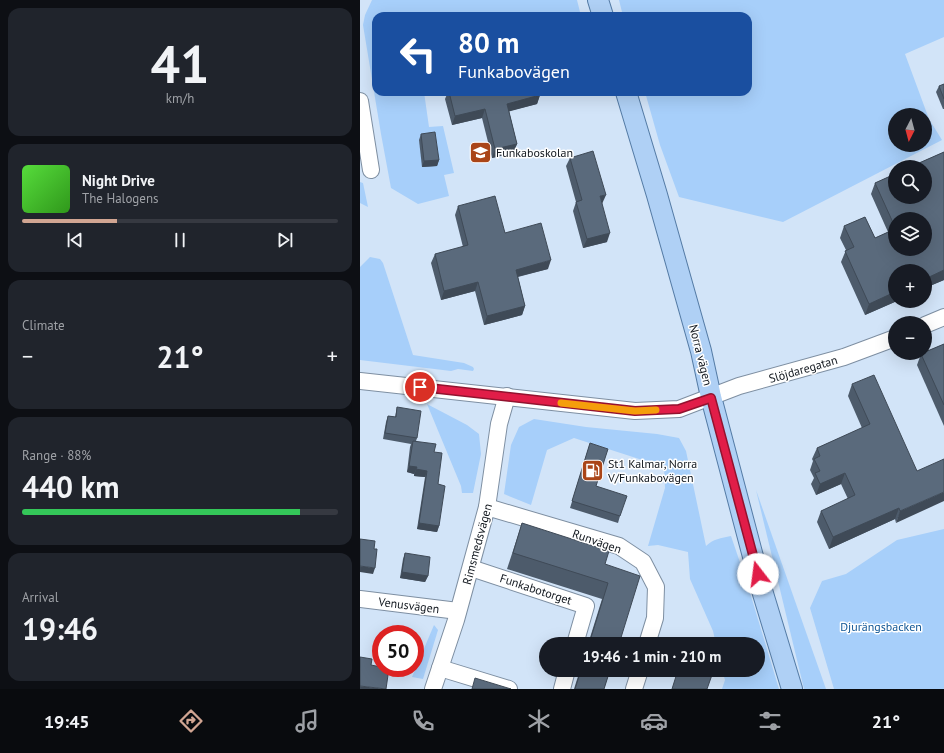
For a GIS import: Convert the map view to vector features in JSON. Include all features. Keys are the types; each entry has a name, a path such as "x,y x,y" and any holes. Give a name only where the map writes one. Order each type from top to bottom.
{"main road":[{"path":"598,0 602,12"},
{"name":"Norra vägen","path":"627,96 701,351 711,398 759,580 792,689"}],"street":[{"path":"360,101 371,170"},
{"path":"932,322 944,317"},
{"name":"Slöjdaregatan","path":"360,380 635,411 679,409 739,386 844,357 888,341"},
{"name":"Rimsmedsvägen","path":"433,689 471,568 487,507 499,424 507,396"},
{"name":"Runvägen","path":"487,507 619,546 643,562 656,587 655,618 649,637"},
{"name":"Funkabotorget","path":"471,568 586,606 577,637"},
{"name":"Venusvägen","path":"360,599 458,611"},
{"path":"440,668 509,689"},
{"path":"562,689 565,677"},
{"path":"634,689 638,677"}],"green space":[{"path":"372,0 577,0 580,12 372,12 372,80 363,25 365,15"},
{"path":"619,0 944,0 944,37 905,54 925,108 888,108 888,152 919,152 903,160 888,160 888,168 783,222 679,197 660,145 646,96 752,96 752,12 622,12"},
{"path":"375,96 425,96 429,127 443,126 454,173 444,175 449,196 418,204 391,188"},
{"path":"932,124 942,140 932,145"},
{"path":"360,182 363,183 368,207 360,203"},
{"path":"370,257 380,259 383,263 413,355 464,363 473,367 473,371 458,369 451,371 360,360 360,267"},
{"path":"427,404 467,425 479,434 481,454 473,493 462,493 461,486"},
{"path":"534,419 679,438 686,451 706,546 714,540 731,536 763,637 714,637 690,579 688,552 658,545 648,546 665,488 664,467 574,438 547,450 531,505 504,494 511,445 519,427"},
{"path":"756,490 826,689 804,689"},
{"name":"Djurängsbacken","path":"944,529 944,689 834,689 810,608 822,581 846,574 897,540"},
{"path":"434,625 438,630 424,676 424,649"},
{"path":"765,642 779,689 722,689 725,680 724,677 765,677"},
{"path":"412,677 424,677 423,679"}],"building":[{"path":"944,84 944,99 939,86"},
{"path":"450,96 536,96 507,104 517,144 495,149 485,109 455,116"},
{"path":"435,132 439,160 424,161 421,134"},
{"path":"593,151 606,195 600,196 610,233 587,239 576,202 582,200 570,158"},
{"path":"944,152 944,270 932,276 932,264 888,264 888,295 869,304 845,251 854,247 844,226 865,217 875,238 888,232 888,256 932,256 932,212 888,212 875,183 888,177 888,204 932,204 932,160 926,160"},
{"path":"495,196 505,233 541,223 551,260 516,270 525,306 487,316 478,282 444,291 435,254 468,245 458,206"},
{"path":"944,344 944,405 924,360 932,360 932,349"},
{"path":"874,375 917,471 944,459 944,492 900,511 899,508 833,537 821,511 855,495 845,473 820,484 815,473 820,471 814,459 820,456 817,448 870,424 852,384"},
{"path":"397,407 421,411 417,438 385,433 388,416 396,417"},
{"path":"413,441 436,444 434,452 442,453 438,484 445,486 439,526 419,523 427,471 409,466"},
{"path":"590,443 608,449 596,486 627,496 620,516 572,501"},
{"path":"522,523 609,551 605,564 640,576 621,637 591,637 608,583 513,553"},
{"path":"360,539 375,541 374,549 377,549 375,568 360,566"},
{"path":"405,553 430,557 428,576 402,572"},
{"path":"360,657 372,659 372,677 388,677 386,689 360,686"},
{"path":"579,677 608,677 604,689 575,689"},
{"path":"676,677 711,677 707,689 672,689"},
{"path":"475,678 511,689 472,689"}],"slow traffic":[{"path":"561,403 635,411 656,410"}],"place":[{"name":"Funkaboskolan","path":"480,152"},
{"name":"St1 Kalmar, Norra V/Funkabovägen","path":"592,470"}],"route":[{"path":"420,387 635,411 679,409 711,398 758,574"}]}
